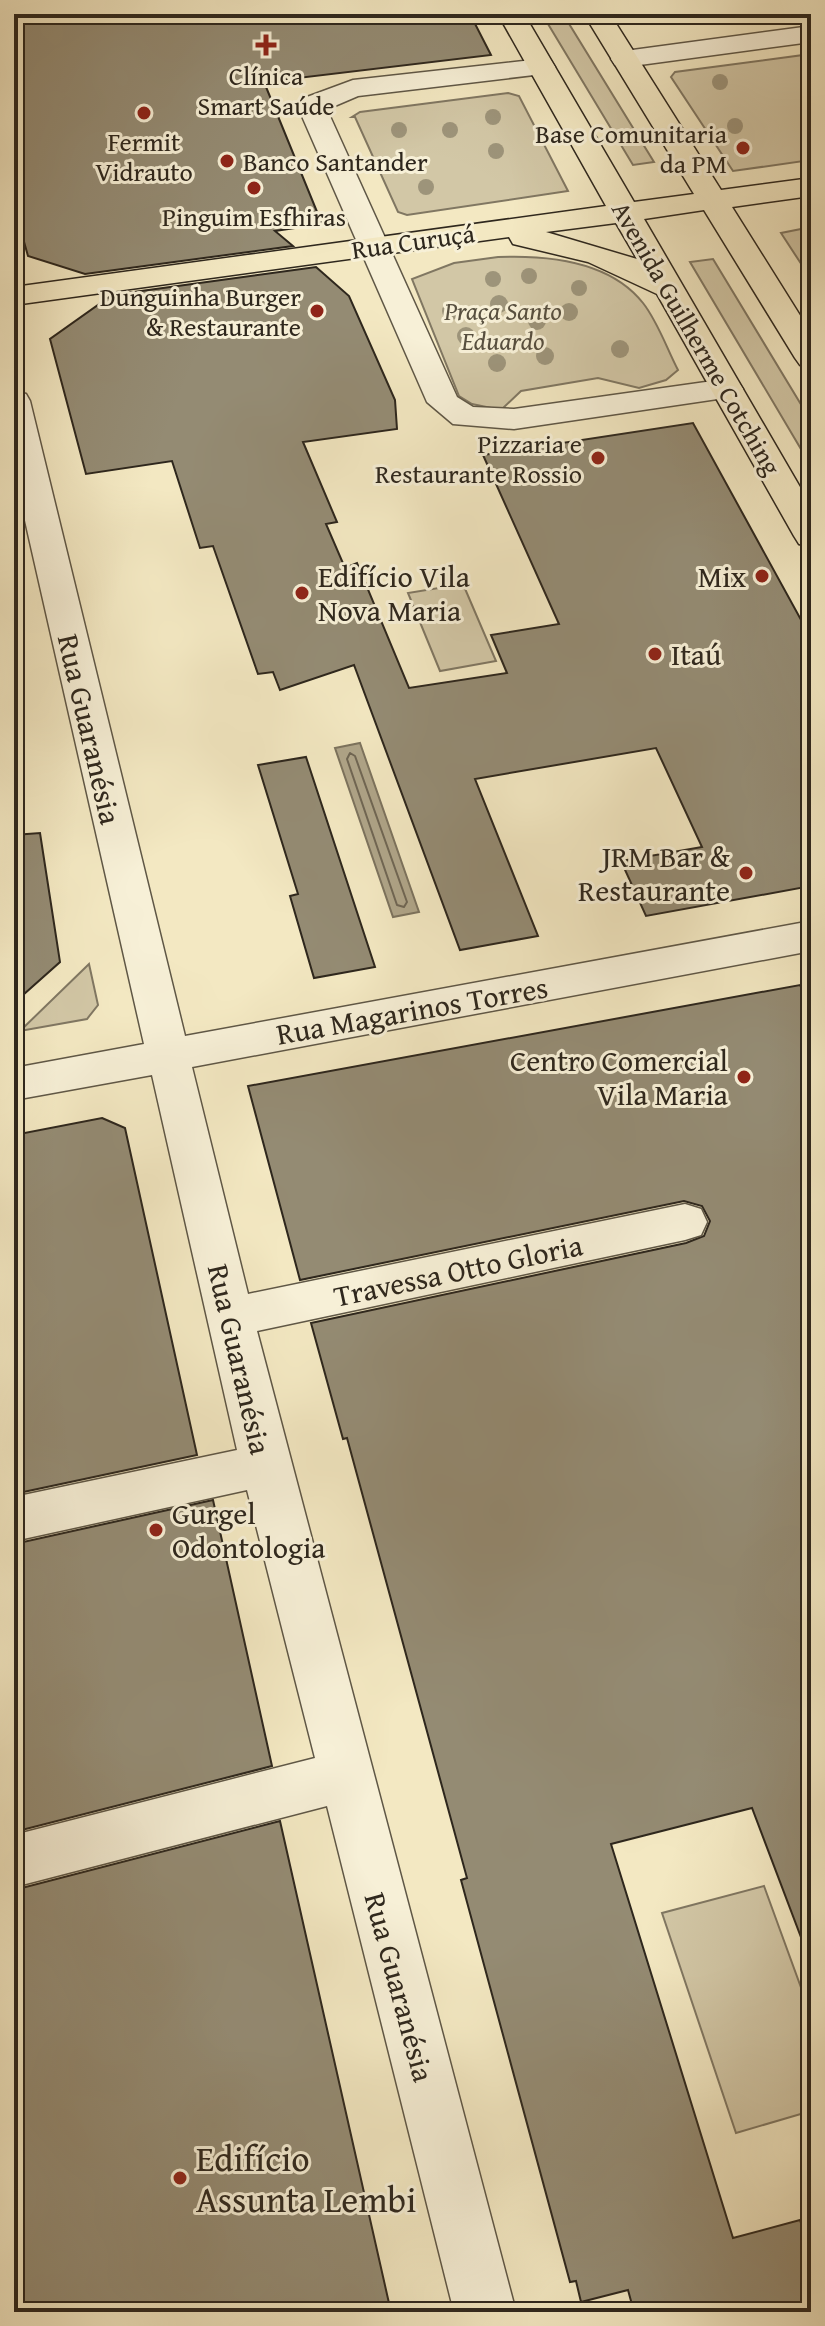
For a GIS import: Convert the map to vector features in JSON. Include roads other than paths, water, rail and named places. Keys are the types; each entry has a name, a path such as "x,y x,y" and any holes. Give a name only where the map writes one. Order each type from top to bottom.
{"main road":[{"name":"Avenida Guilherme Cotching","path":"511,14 811,536"},
{"path":"597,14 811,358"},
{"name":"Rua Curuçá","path":"14,296 811,187"},
{"path":"482,232 565,245 647,274 668,288"}],"street":[{"path":"625,59 811,34"},
{"path":"541,67 353,88 317,103 315,114 443,402 465,417 514,419 727,389"},
{"name":"Rua Guaranésia","path":"14,401 265,1465 485,2312"},
{"name":"Rua Magarinos Torres","path":"14,1084 811,936"},
{"name":"Travessa Otto Gloria","path":"231,1317 685,1222"},
{"path":"14,1519 265,1465"},
{"path":"14,1861 345,1776"}],"water":[{"path":"360,743 419,912 393,917 335,748"}],"place":[{"name":"Clínica Smart Saúde","path":"266,45"},
{"name":"Fermit Vidrauto","path":"144,113"},
{"name":"Base Comunitaria da PM","path":"743,148"},
{"name":"Banco Santander","path":"227,161"},
{"name":"Pinguim Esfhiras","path":"254,188"},
{"name":"Dunguinha Burger & Restaurante","path":"317,311"},
{"name":"Pizzaria e Restaurante Rossio","path":"598,458"},
{"name":"Mix","path":"762,576"},
{"name":"Edifício Vila Nova Maria","path":"302,593"},
{"name":"Itaú","path":"655,654"},
{"name":"JRM Bar & Restaurante","path":"746,873"},
{"name":"Centro Comercial Vila Maria","path":"744,1077"},
{"name":"Gurgel Odontologia","path":"156,1530"},
{"name":"Edifício Assunta Lembi","path":"180,2178"}],"park label":[{"name":"Praça Santo Eduardo","path":"503,325"}]}
